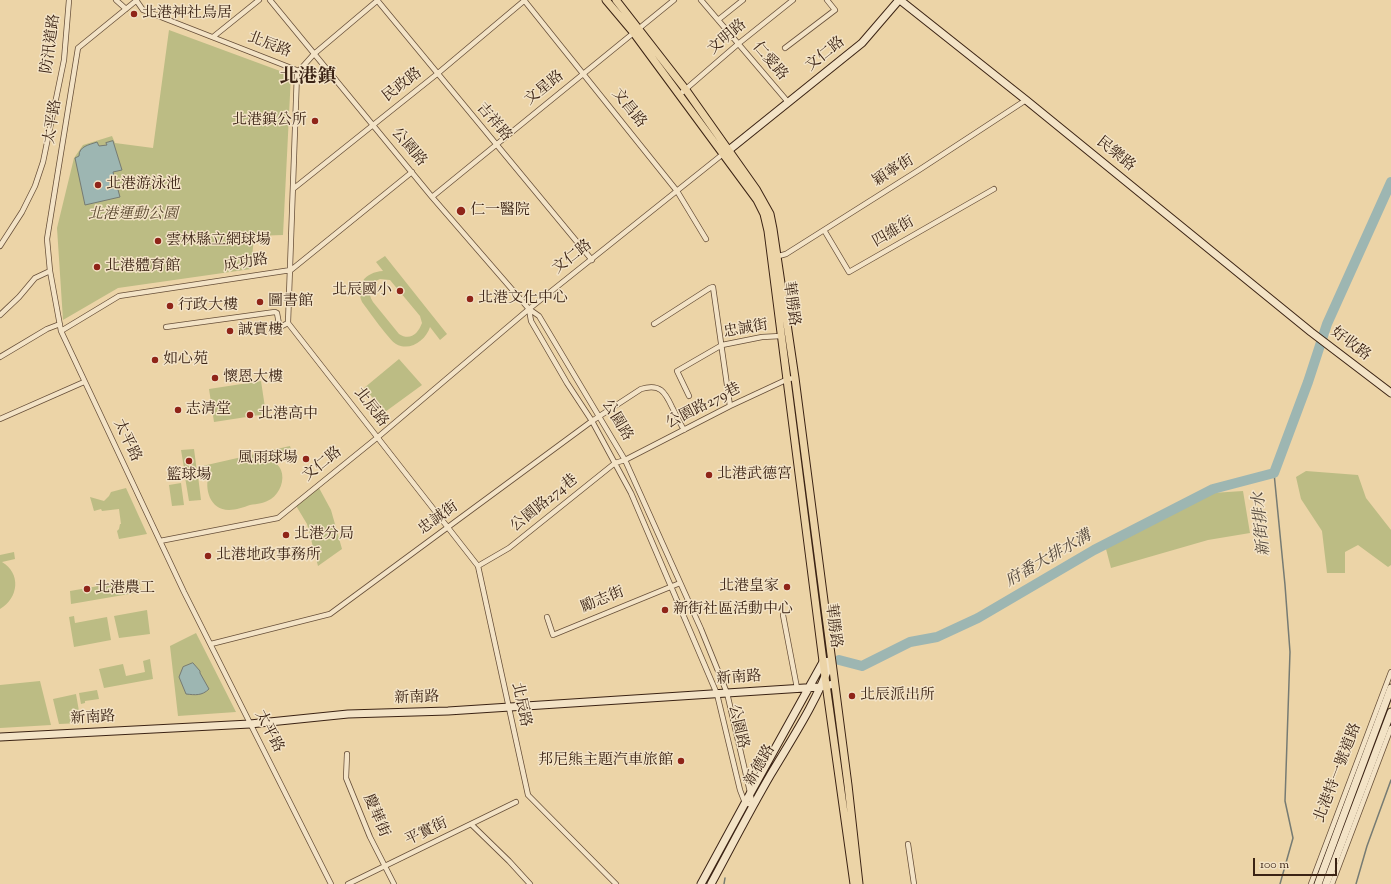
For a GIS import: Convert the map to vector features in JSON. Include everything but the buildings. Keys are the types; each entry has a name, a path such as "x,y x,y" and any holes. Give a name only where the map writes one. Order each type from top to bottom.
{"main road":[{"name":"華勝路","path":"606,0 636,30 686,90 757,200 764,214 774,257 827,661"},
{"name":"華勝路","path":"616,0 679,95 726,153"},
{"name":"民樂路","path":"900,0 1026,100 1312,333"},
{"name":"文仁路","path":"726,153 862,43 900,0"},
{"name":"華勝路","path":"774,257 781,336 791,378"},
{"name":"好收路","path":"1312,333 1391,393"},
{"path":"827,661 825,677 848,785 859,884"},
{"path":"827,661 827,686 854,884"},
{"name":"新德路","path":"701,884 810,687 827,661"},
{"name":"新德路","path":"711,884 753,805 814,700 827,686"},
{"name":"新南路","path":"0,737 250,724 348,714 448,711 827,686"},
{"name":"北港特一號道路","path":"1318,884 1391,688"},
{"name":"北港特一號道路","path":"1326,884 1391,712"}],"street":[{"name":"防汛道路","path":"0,246 29,199 43,162 64,60 70,5 69,0"},
{"path":"116,0 126,9"},
{"name":"太平路","path":"136,0 78,48 47,239 50,271 61,331 210,644 331,884"},
{"name":"北辰路","path":"136,0 143,10 299,71 297,73 288,323 478,566 528,795 616,884"},
{"path":"213,38 259,0"},
{"name":"公園路","path":"270,0 432,197 530,309 539,316 625,460 680,583 727,693 753,805"},
{"path":"299,71 314,54 378,0"},
{"name":"吉祥路","path":"378,0 437,74 592,260"},
{"name":"民政路","path":"293,189 437,74 524,0"},
{"name":"文昌路","path":"524,0 677,191 706,239"},
{"name":"文星路","path":"432,197 674,0"},
{"name":"仁愛路","path":"701,0 788,102"},
{"path":"718,20 743,0"},
{"name":"文明路","path":"679,95 738,44 793,0"},
{"path":"785,48 835,10 827,0"},
{"name":"穎寧街","path":"774,257 786,254 1026,100"},
{"name":"文仁路","path":"160,541 278,518 378,437 530,309 726,153"},
{"name":"成功路","path":"61,331 120,296 291,270 412,172"},
{"name":"四維街","path":"824,230 849,272 994,190"},
{"path":"0,315 19,297 35,278 50,271"},
{"path":"654,324 713,287 730,406"},
{"name":"公園路","path":"530,309 531,321 567,383 592,421 631,493 717,694 740,790 745,803"},
{"path":"166,327 275,312 277,313 279,324 282,326 288,323"},
{"path":"0,357 47,329 60,324"},
{"name":"忠誠街","path":"689,396 677,371 722,345 762,337 781,336"},
{"name":"公園路279巷","path":"625,460 730,406 791,378"},
{"path":"0,419 84,382"},
{"name":"忠誠街","path":"210,644 330,614 592,421 646,388 659,388 666,393 684,430"},
{"name":"公園路274巷","path":"478,566 509,548 615,462 625,460"},
{"name":"勵志街","path":"547,617 553,634 680,583"},
{"path":"783,615 797,688"},
{"name":"北港特一號道路","path":"1311,884 1391,672"},
{"path":"1332,884 1391,728"},
{"name":"慶華街","path":"347,754 346,778 370,837 394,884"},
{"name":"平實街","path":"348,884 472,825 516,802"},
{"path":"745,803 753,805"},
{"path":"472,825 530,884"},
{"path":"908,844 914,884"}],"green space":[{"name":"北港運動公園","path":"169,30 291,75 283,235 254,236 251,269 118,288 63,320 57,228 74,158 83,145 112,136 115,143 153,148"},
{"path":"385,256 447,334 440,340 430,327 425,336 412,346 401,346 393,342 362,302 360,296 363,280 371,274 383,271 376,262","holes":["380,279 390,280 420,316 422,323 413,335 407,337 399,334 371,299 370,289 373,283"]},
{"path":"399,359 422,385 385,412 364,388"},
{"path":"261,381 266,414 214,422 209,389"},
{"path":"290,446 292,453 271,458 280,468 282,482 279,490 271,499 232,510 222,509 213,503 207,486 209,474 200,476 198,467"},
{"name":"籃球場","path":"194,449 197,472 185,474 181,450"},
{"path":"1306,471 1358,475 1366,498 1391,530 1391,565 1388,567 1358,545 1345,552 1345,573 1327,573 1322,531 1301,499 1296,477"},
{"name":"籃球場","path":"198,476 201,500 189,501 185,477"},
{"name":"籃球場","path":"181,483 184,505 172,506 169,485"},
{"path":"318,486 331,510 342,549 318,566 307,524 295,504"},
{"path":"126,488 147,534 119,539 117,531 121,524 119,509 102,511 101,509 94,511 90,497 104,501 111,492"},
{"path":"1243,491 1250,533 1208,540 1111,568 1106,549 1135,532 1212,493"},
{"path":"14,552 15,559 2,562 12,572 15,579 14,592 11,599 0,609 0,555"},
{"path":"139,579 141,592 71,604 70,591"},
{"path":"147,610 150,634 119,638 114,616"},
{"path":"74,616 75,623 107,617 111,640 74,647 69,617"},
{"path":"196,633 236,712 178,716 170,646"},
{"path":"150,659 153,679 104,688 99,669 123,664 126,676 145,672 143,661"},
{"path":"40,681 51,725 0,728 0,685"},
{"path":"97,690 99,699 85,701 85,703 81,704 79,693"},
{"path":"76,694 81,723 59,724 53,699"}],"water":[{"name":"北港游泳池","path":"113,141 122,170 113,172 120,197 85,205 75,158 79,156 79,153 83,148 88,145 97,142 99,146 107,145 106,143"},
{"path":"193,663 200,671 209,689 201,694 195,695 186,694 179,677 183,667"}],"waterway":[{"name":"府番大排水溝","path":"839,660 862,666 910,642 937,637 978,618 1094,550 1213,489 1274,473 1308,382 1327,324 1391,182"},
{"name":"新街排水","path":"1274,473 1290,652 1285,801 1293,838 1280,884"},
{"path":"1356,884 1367,846 1391,780"},
{"path":"724,884 725,878"}],"place":[{"name":"北港神社鳥居","path":"134,14"},
{"name":"北港鎮公所","path":"315,121"},
{"name":"北港游泳池","path":"98,185"},
{"name":"仁一醫院","path":"461,211"},
{"name":"雲林縣立網球場","path":"158,241"},
{"name":"北港體育館","path":"97,267"},
{"name":"北辰國小","path":"400,291"},
{"name":"北港文化中心","path":"470,299"},
{"name":"圖書館","path":"260,302"},
{"name":"行政大樓","path":"170,306"},
{"name":"誠實樓","path":"230,331"},
{"name":"如心苑","path":"155,360"},
{"name":"懷恩大樓","path":"215,378"},
{"name":"志清堂","path":"178,410"},
{"name":"北港高中","path":"250,415"},
{"name":"風雨球場","path":"306,459"},
{"name":"籃球場","path":"189,461"},
{"name":"北港武德宮","path":"709,475"},
{"name":"北港分局","path":"286,535"},
{"name":"北港地政事務所","path":"208,556"},
{"name":"北港皇家","path":"787,587"},
{"name":"北港農工","path":"87,589"},
{"name":"新街社區活動中心","path":"665,610"},
{"name":"北辰派出所","path":"852,696"},
{"name":"邦尼熊主題汽車旅館","path":"681,761"}],"district":[{"name":"北港鎮","path":"308,79"}]}
